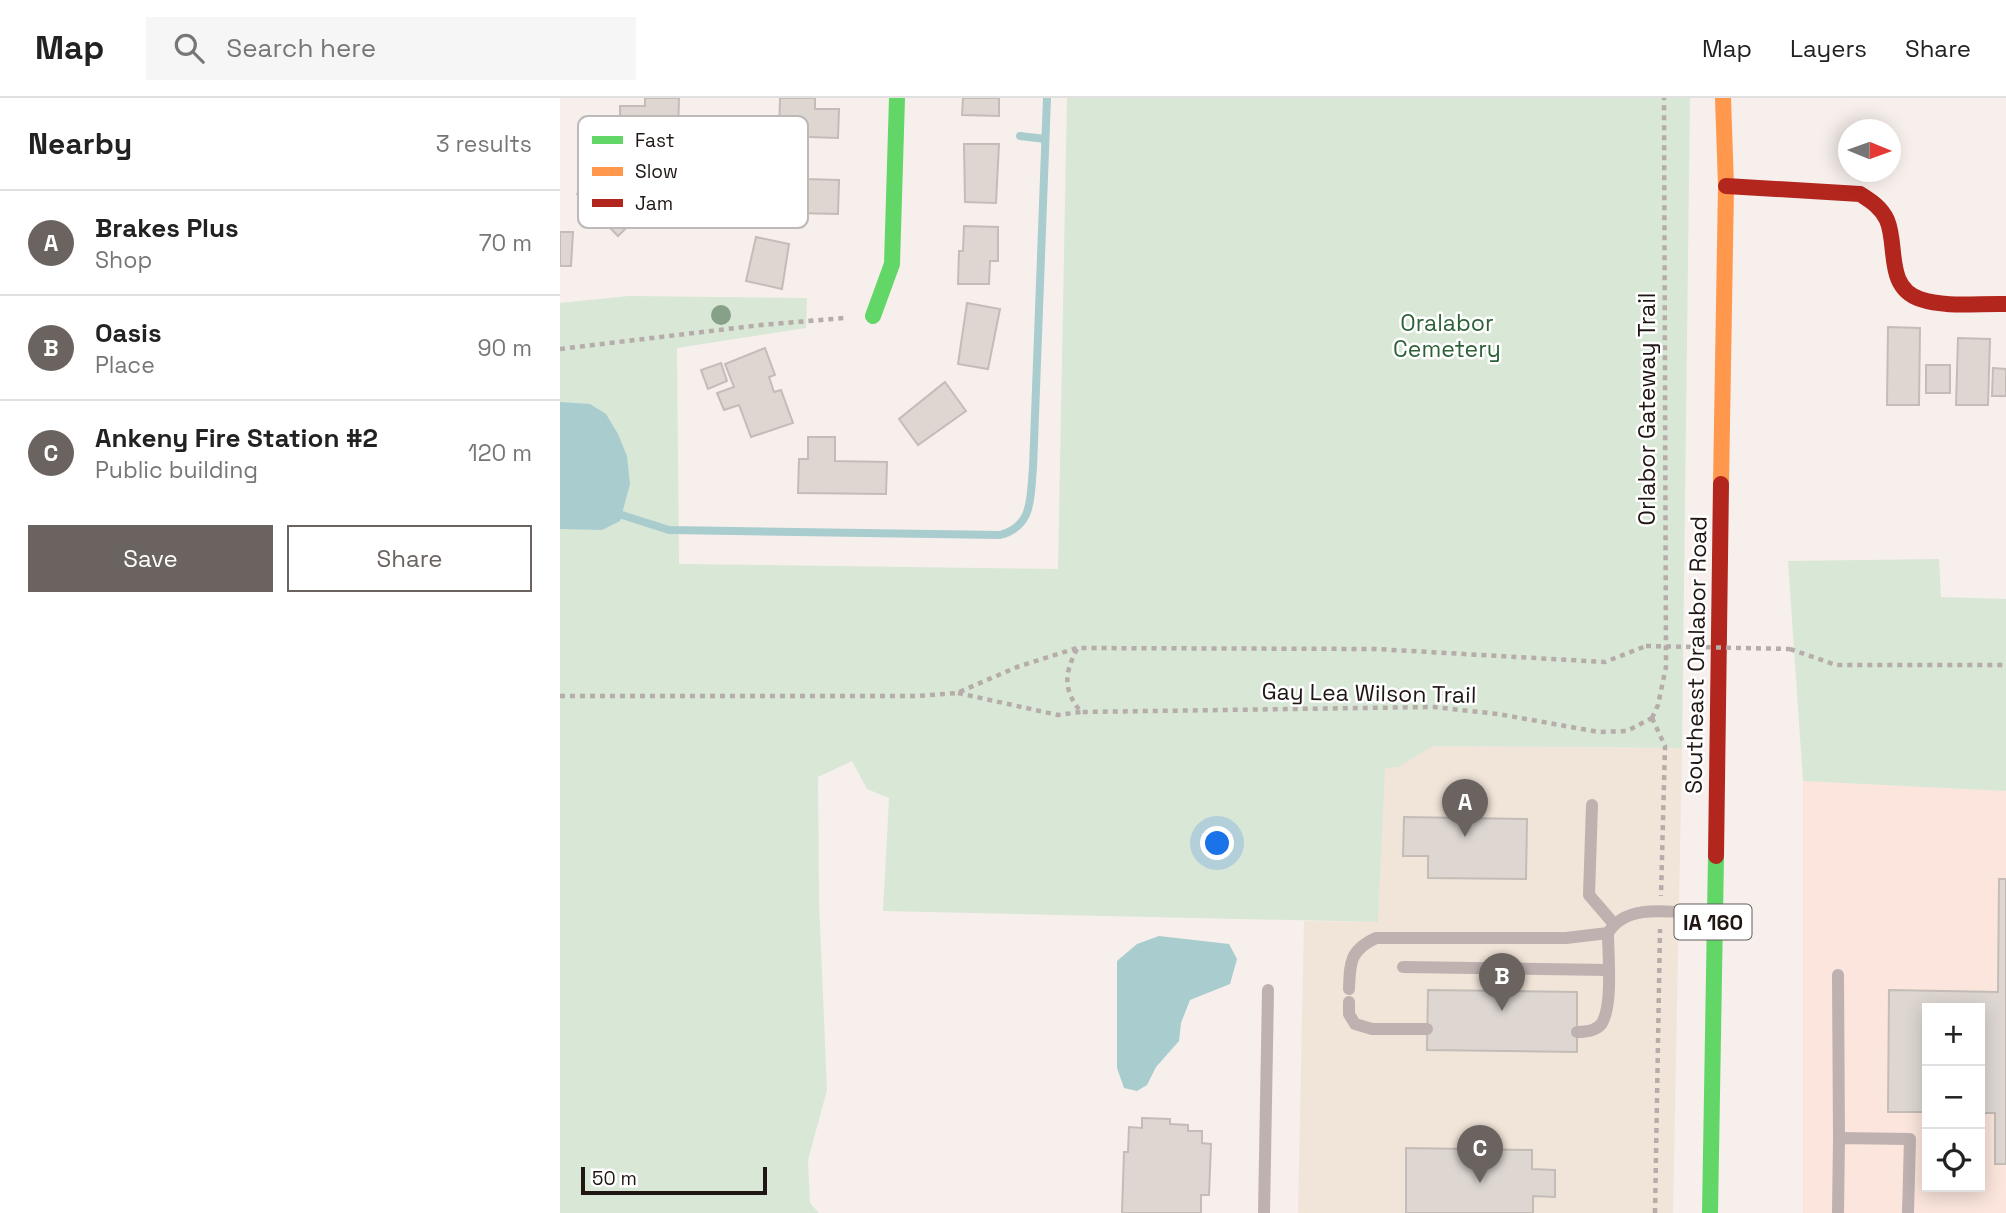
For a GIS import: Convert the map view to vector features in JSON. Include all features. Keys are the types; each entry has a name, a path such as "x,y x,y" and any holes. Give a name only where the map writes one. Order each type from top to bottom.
{"main road":[{"path":"873,316 892,264 897,98"},
{"name":"Southeast Oralabor Road","path":"1710,1213 1726,186 1723,98"},
{"path":"1726,186 1860,194 1872,199 1888,217 1894,267 1902,287 1917,298 1928,300 2006,304"}],"lane":[{"path":"1577,1032 1592,1031 1601,1024 1606,1009 1611,928 1590,895 1592,805"},
{"path":"1427,1029 1372,1029 1355,1024 1349,1014 1349,965 1359,946 1376,938 1566,938 1611,928 1626,914 1713,914"},
{"path":"1403,967 1608,970"},
{"path":"1838,975 1838,1213"},
{"path":"1264,1213 1268,990"},
{"path":"1839,1139 1910,1139 1909,1213"}],"path":[{"name":"Orlabor Gateway Trail","path":"1652,718 1666,667 1664,98"},
{"path":"560,349 761,325 873,316"},
{"path":"560,696 904,696 957,693 1017,667 1077,648 1376,649 1605,662 1646,646 1790,649 1836,665 2006,665"},
{"path":"1077,648 1065,683 1069,698 1081,712"},
{"name":"Gay Lea Wilson Trail","path":"957,693 1058,715 1081,712 1433,707 1498,714 1598,732 1627,732 1652,718"},
{"path":"1652,718 1665,746 1654,1213"}],"shaded area":[{"path":"1431,746 1682,748 1673,1213 1298,1213 1304,921 1378,922 1384,768"},
{"path":"1803,781 2006,791 2006,1213 1803,1213"}],"green space":[{"name":"Oralabor Cemetery","path":"1067,98 1690,98 1682,748 1433,746 1398,767 1385,768 1378,922 883,911 889,798 867,789 852,761 818,777 819,902 827,1090 808,1160 810,1203 819,1213 560,1213 560,303 629,296 807,298 806,328 677,348 679,564 1058,569"},
{"path":"1939,559 1941,597 2006,599 2006,791 1803,781 1788,561"}],"water":[{"path":"560,402 590,404 606,414 627,456 630,484 620,521 602,530 560,529"},
{"path":"1159,936 1229,944 1237,959 1230,984 1190,1000 1181,1023 1179,1041 1156,1067 1147,1085 1137,1091 1124,1088 1117,1068 1117,961 1137,944"}],"building":[{"path":"645,98 679,98 678,116 620,116 620,106 645,106"},
{"path":"780,98 815,98 815,109 839,109 838,138 808,137 808,116 780,116"},
{"path":"963,98 999,98 999,116 962,115"},
{"path":"964,144 999,144 996,203 965,202"},
{"path":"808,179 839,180 838,214 808,213"},
{"path":"964,226 998,227 998,261 990,261 989,284 958,284 959,251 963,251"},
{"path":"610,228 626,228 618,236"},
{"path":"560,232 573,232 571,266 560,266"},
{"path":"756,237 789,244 782,289 746,281"},
{"path":"967,303 1000,309 988,369 958,364"},
{"path":"1888,327 1920,328 1919,405 1887,405"},
{"path":"1958,338 1990,339 1988,405 1956,405"},
{"path":"765,348 775,375 769,377 774,392 781,390 793,423 751,437 739,405 724,410 717,393 734,387 725,364"},
{"path":"721,363 727,381 708,389 701,370"},
{"path":"1926,365 1950,365 1950,393 1926,393"},
{"path":"1993,368 2006,369 2006,396 1992,396"},
{"path":"945,382 966,411 918,445 899,419"},
{"path":"808,437 835,437 835,461 887,462 886,494 798,493 799,459 808,459"},
{"path":"1404,817 1527,819 1526,879 1428,878 1428,856 1403,856"},
{"path":"1999,879 2006,879 2006,1164 1995,1164 1995,1113 1985,1113 1985,1003 1922,1003 1922,1112 1888,1112 1889,990 1998,992"},
{"path":"1428,990 1577,992 1577,1052 1427,1050"},
{"path":"1142,1118 1170,1119 1170,1124 1188,1125 1188,1131 1202,1131 1202,1143 1211,1144 1209,1195 1201,1195 1201,1213 1122,1213 1124,1152 1128,1152 1129,1127 1142,1128"},
{"path":"1406,1148 1532,1150 1532,1169 1555,1170 1555,1197 1533,1196 1533,1213 1406,1213"}],"waterway":[{"path":"622,515 669,530 1000,535 1019,525 1028,509 1033,468 1047,98"},
{"path":"1020,136 1045,139"}],"traffic: fast":[{"path":"873,316 892,264 897,98"},
{"path":"1710,1213 1716,856"}],"traffic: slow":[{"path":"1721,484 1726,186 1723,98"}],"traffic: jam":[{"path":"1726,186 1860,194 1885,215 1897,276 1909,293 1930,302 2006,304"},
{"path":"1716,856 1721,484"}],"place":[{"name":"Brakes Plus","path":"1465,837"},
{"name":"Oasis","path":"1502,1011"},
{"name":"Ankeny Fire Station #2","path":"1480,1183"}]}
